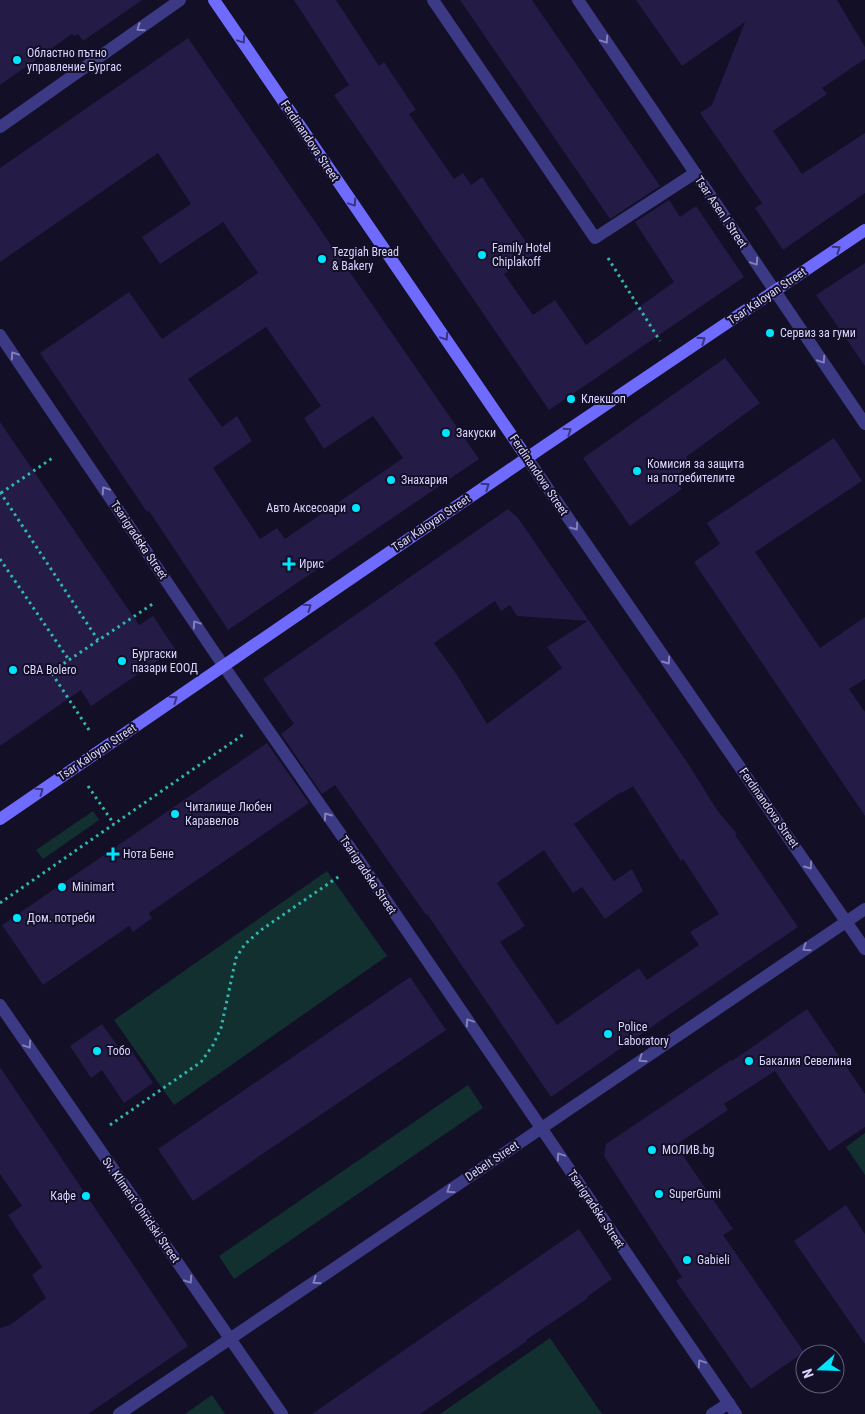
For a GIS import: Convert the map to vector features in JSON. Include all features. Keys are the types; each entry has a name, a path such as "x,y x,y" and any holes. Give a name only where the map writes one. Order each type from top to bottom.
{"street":[{"path":"0,127 180,0"},
{"name":"Ferdinandova Street","path":"214,0 865,949"},
{"path":"433,0 595,238 695,173"},
{"name":"Tsar Asen I Street","path":"578,0 865,424"},
{"name":"Tsar Kaloyan Street","path":"0,819 223,665 865,230"},
{"name":"Tsarigradska Street","path":"0,335 223,665 360,862 736,1414"},
{"name":"Debelt Street","path":"119,1414 846,920 865,909"},
{"name":"Sv. Kliment Ohridski Street","path":"0,1005 282,1414"},
{"path":"712,1414 728,1403"}],"path":[{"path":"595,238 672,360"},
{"path":"74,444 0,492 98,640"},
{"path":"0,559 69,660"},
{"path":"102,749 50,672 173,590"},
{"path":"0,902 262,722"},
{"path":"75,768 114,824"},
{"path":"91,1138 201,1062 221,1028 236,958 245,944 261,930 360,862"}],"green space":[{"path":"93,811 99,820 43,859 36,850"},
{"path":"327,871 387,956 174,1105 114,1020"},
{"path":"468,1085 483,1108 234,1279 219,1256"},
{"path":"865,1133 865,1175 846,1147"},
{"path":"550,1338 602,1414 440,1414"},
{"path":"212,1395 225,1414 185,1414"}],"building":[{"name":"Oбластно пътно управление Бургас","path":"0,0 142,0 83,41 78,34 74,36 72,34 0,85"},
{"path":"294,0 336,0 379,66 384,62 416,110 409,114 454,179 463,173 471,185 482,177 534,254 504,274 533,315 555,300 586,345 674,282 635,222 669,200 680,217 696,206 744,277 549,410 334,95 349,85"},
{"path":"460,0 532,0 660,186 610,219"},
{"path":"636,0 837,0 865,47 865,59 822,88 827,94 773,131 802,174 865,133 865,193 783,250 755,208 762,203 700,113 712,105 745,22 682,66"},
{"path":"188,38 479,459 228,630 40,353 129,292 162,339 258,273 223,222 160,264 142,237 191,204 158,153 0,262 0,168","holes":["266,327 321,406 304,418 324,449 373,416 403,458 285,539 277,528 260,539 213,468 252,441 237,416 222,427 188,379"]},
{"path":"865,263 865,366 816,295"},
{"path":"725,358 760,403 686,457 692,464 674,477 682,489 630,526 583,458"},
{"path":"0,422 139,625 153,616 175,649 91,706 81,690 0,746"},
{"path":"834,438 862,481 755,552 820,648 865,617 865,679 849,689 865,712 865,816 694,562 720,544 707,523"},
{"path":"508,509 518,518 687,762 717,810 737,834 735,835 798,927 551,1097 427,914 335,785 322,794 281,734 294,724 263,679","holes":["495,601 501,611 510,605 517,616 588,621 547,647 562,668 487,724 455,672 434,643","633,786 681,861 683,859 719,914 690,932 699,945 647,980 639,968 557,1025 500,942 525,926 497,883 544,850 573,893 582,887 605,919 643,891 632,869 614,881 574,824"]},
{"path":"267,743 309,803 149,913 152,918 133,932 129,926 43,985 2,925"},
{"path":"410,977 446,1030 193,1201 158,1149"},
{"path":"807,1009 865,1094 865,1127 829,1151 775,1071 724,1104 728,1110 676,1145 733,1229 723,1235 798,1344 795,1344 795,1358 751,1389 676,1281 682,1277 604,1156 606,1144"},
{"path":"102,1024 124,1055 131,1050 153,1083 124,1103 102,1070 91,1078 70,1046"},
{"path":"0,1067 188,1346 88,1414 0,1414 0,1328 10,1325 46,1298 32,1275 42,1267 8,1215 22,1206 0,1174"},
{"path":"846,1205 865,1234 865,1344 794,1241"},
{"path":"579,1229 612,1279 527,1341 420,1414 312,1414"}],"place":[{"name":"Oбластно пътно управление Бургас","path":"17,60"},
{"name":"Family Hotel Chiplakoff","path":"482,255"},
{"name":"Tezgiah Bread & Bakery","path":"322,259"},
{"name":"Сервиз за гуми","path":"770,333"},
{"name":"Клекшоп","path":"571,399"},
{"name":"Закуски","path":"446,433"},
{"name":"Комисия за защита на потребителите","path":"637,471"},
{"name":"Знахария","path":"391,480"},
{"name":"Авто Аксесоари","path":"356,508"},
{"name":"Ирис","path":"289,564"},
{"name":"Бургаски пазари ЕООД","path":"122,661"},
{"name":"CBA Bolero","path":"13,670"},
{"name":"Читалище Любен Каравелов","path":"175,814"},
{"name":"Нота Бене","path":"113,854"},
{"name":"Minimart","path":"62,887"},
{"name":"Дом. потреби","path":"17,918"},
{"name":"Police Laboratory","path":"608,1034"},
{"name":"Тобо","path":"97,1051"},
{"name":"Бакалия Севелина","path":"749,1061"},
{"name":"МОЛИВ.bg","path":"652,1150"},
{"name":"SuperGumi","path":"659,1194"},
{"name":"Кафе","path":"86,1196"},
{"name":"Gabieli","path":"687,1260"}]}
